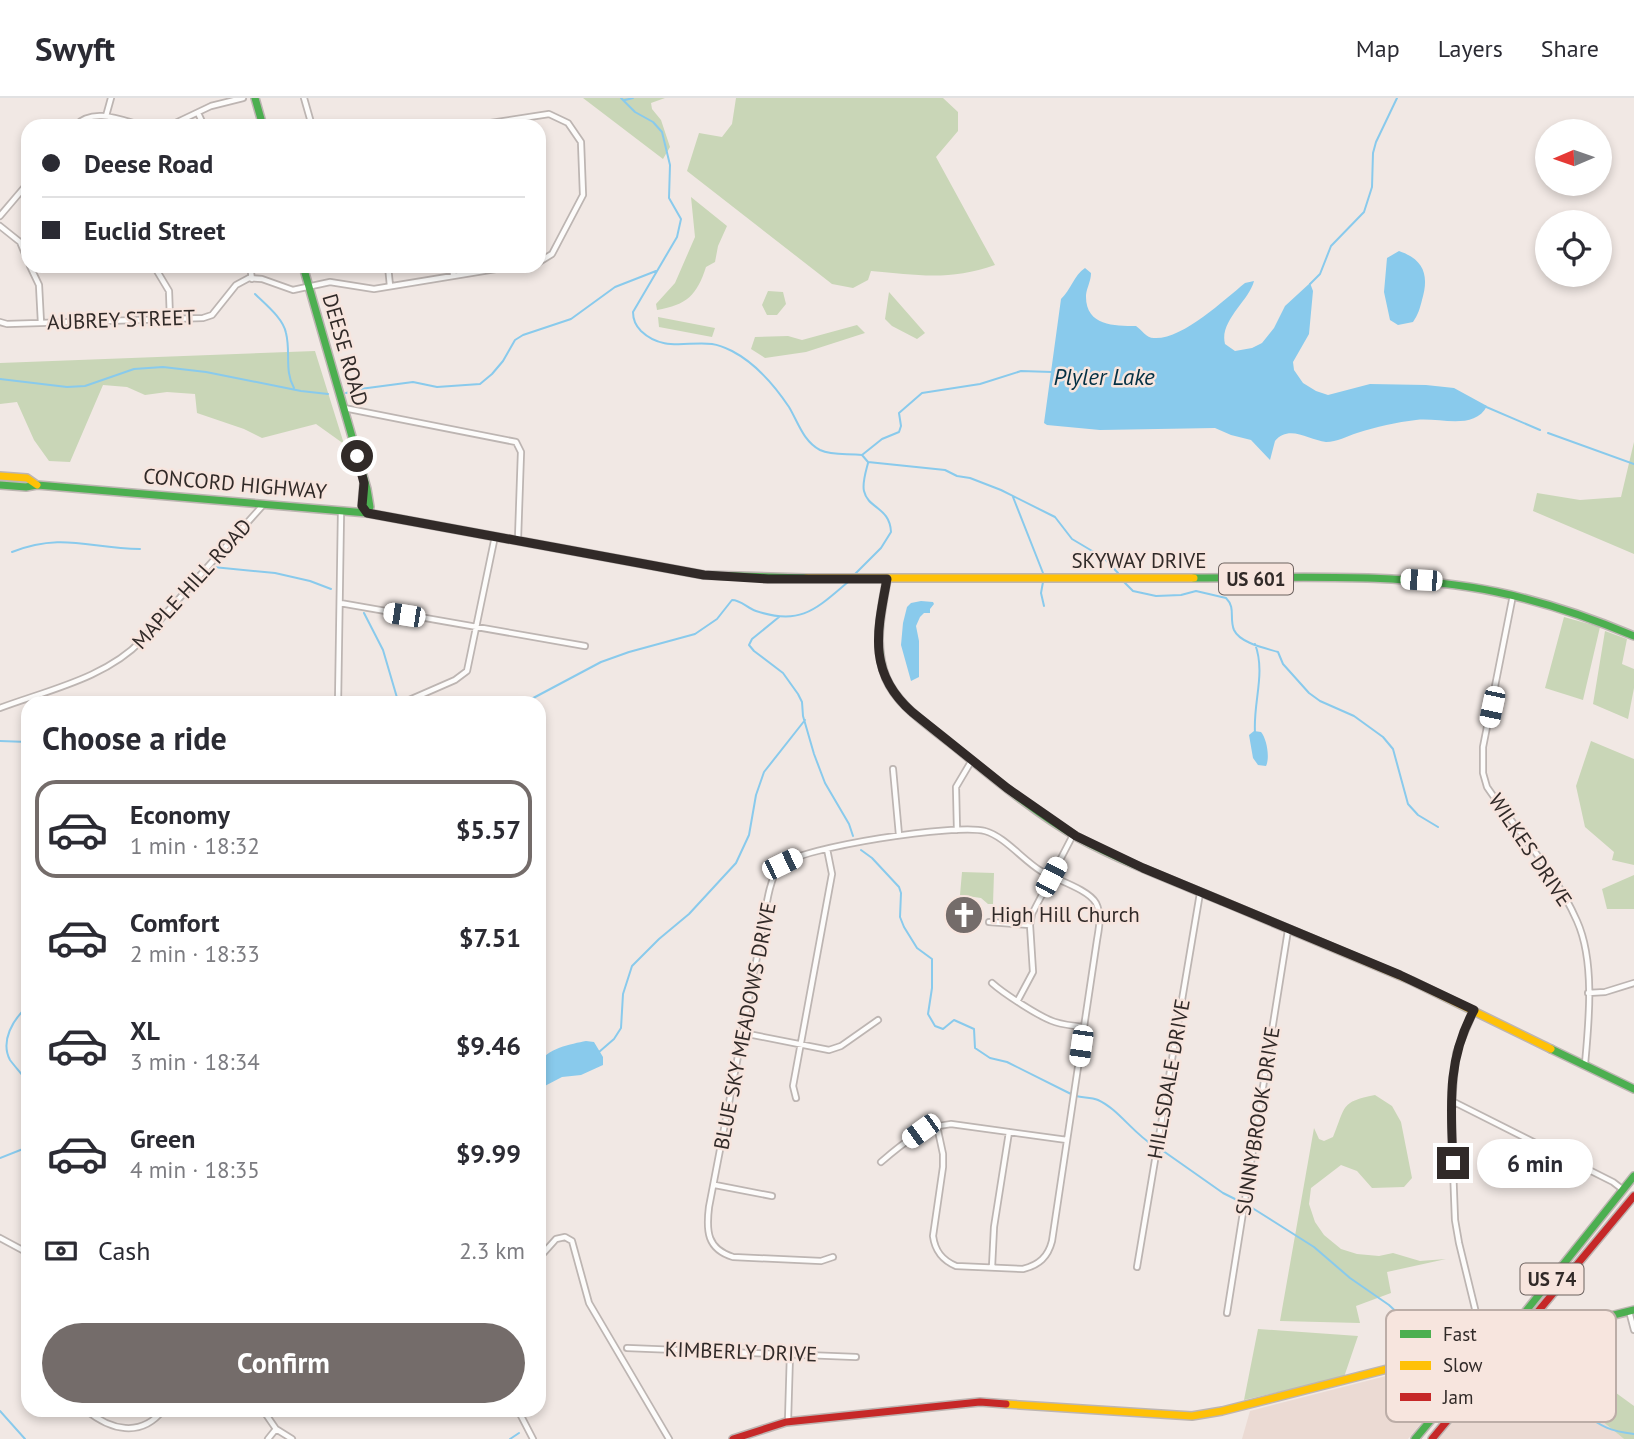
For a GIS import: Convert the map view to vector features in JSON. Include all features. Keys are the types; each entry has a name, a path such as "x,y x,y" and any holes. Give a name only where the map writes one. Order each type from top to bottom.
{"main road":[{"path":"255,98 261,119"},
{"name":"DEESE ROAD","path":"305,273 367,489 370,507 367,513"},
{"name":"CONCORD HIGHWAY","path":"0,476 27,478 37,485"},
{"name":"CONCORD HIGHWAY","path":"0,485 37,485 367,513 704,575 887,579"},
{"path":"887,579 878,627 877,649 885,678 904,705 1048,818 1073,835 1104,850 1412,981 1634,1089"},
{"name":"SKYWAY DRIVE","path":"887,579 1396,579 1458,584 1514,594 1573,612 1634,636"},
{"name":"US 74","path":"1527,1310 1634,1176"},
{"name":"US 74","path":"1541,1310 1632,1201"},
{"path":"733,1439 788,1422 980,1402 1192,1416 1233,1409 1386,1369"},
{"name":"US 74","path":"1415,1439 1429,1422"},
{"name":"US 74","path":"1432,1439 1446,1422"}],"street":[{"path":"106,116 111,98"},
{"path":"185,119 211,106 243,98"},
{"path":"304,98 310,119"},
{"path":"198,113 201,119"},
{"path":"526,119 549,114 568,123 580,142 583,195 552,254 546,258"},
{"path":"84,119 106,116 117,119"},
{"path":"0,216 21,191"},
{"path":"0,226 21,244"},
{"path":"33,273 39,285 41,323"},
{"path":"158,273 169,291 170,319"},
{"path":"251,273 252,279 262,279 293,290 330,282 374,289 471,273"},
{"path":"389,273 390,286"},
{"name":"AUBREY STREET","path":"0,322 7,324 202,318 212,315 236,285 252,279"},
{"path":"343,408 516,442 521,452 519,540"},
{"name":"MAPLE HILL ROAD","path":"33,696 93,674 122,658 142,640 264,503"},
{"path":"338,696 341,510"},
{"path":"417,696 465,674 470,663 495,536"},
{"name":"WILKES DRIVE","path":"1514,594 1483,747 1483,773 1487,787 1557,883 1576,919 1585,947 1588,993 1585,1065"},
{"path":"340,603 585,646"},
{"name":"MAPLE HILL ROAD","path":"0,708 21,700"},
{"path":"957,830 956,787 972,760"},
{"path":"893,769 899,835"},
{"name":"BLUE SKY MEADOWS DRIVE","path":"833,1257 821,1261 733,1257 723,1254 708,1237 707,1224 768,900 776,870 782,864 827,849 899,835 957,830 985,831 1051,877 1088,894 1096,902 1097,940 1049,1252 1034,1267 1023,1269 956,1266 946,1262 934,1246 933,1236 943,1167 937,1126"},
{"path":"1018,1000 1033,972 1030,925 1032,914 1073,835"},
{"path":"796,1098 793,1086 832,874 827,849"},
{"name":"HILLSDALE DRIVE","path":"1138,1267 1200,892"},
{"path":"989,922 1030,925"},
{"name":"SUNNYBROOK DRIVE","path":"1227,1313 1289,929"},
{"path":"992,983 1003,993 1055,1022 1083,1027"},
{"path":"1588,993 1605,992 1634,983"},
{"path":"1474,1010 1456,1052 1452,1101 1455,1220 1475,1310"},
{"path":"743,1033 828,1050 841,1046 878,1020"},
{"path":"1452,1101 1614,1182 1623,1189"},
{"path":"881,1162 921,1131 951,1124 1066,1140"},
{"path":"992,1267 994,1227 1009,1132"},
{"path":"715,1185 772,1196"},
{"path":"546,1250 556,1239 565,1237 572,1241 589,1303 669,1439"},
{"path":"0,1238 21,1250"},
{"path":"1632,1311 1634,1330"},
{"name":"KIMBERLY DRIVE","path":"626,1348 856,1357"},
{"path":"788,1422 790,1354"},
{"path":"94,1417 100,1422 123,1429 147,1425 156,1417"},
{"path":"268,1417 276,1429 292,1439"},
{"path":"522,1417 533,1439"},
{"path":"268,1439 276,1429"}],"shaded area":[{"path":"1386,1376 1386,1422 1422,1422 1408,1439 1242,1439 1250,1411"},
{"path":"1449,1422 1603,1422 1624,1439 1435,1439"}],"green space":[{"path":"583,98 665,98 651,103 652,109 661,120 670,147 663,159"},
{"path":"736,98 943,98 958,112 958,131 936,157 995,265 948,275 871,271 868,280 853,288 832,284 687,171 699,133 722,137 732,124"},
{"path":"691,197 727,226 718,246 715,262 706,267 694,292 683,302 657,310 656,304 675,283 695,237"},
{"path":"768,291 783,292 786,304 777,315 767,315 762,305"},
{"path":"889,292 925,333 917,339 892,326 885,319"},
{"path":"658,317 715,328 712,337 659,327"},
{"path":"857,325 865,333 806,352 765,358 751,349 755,337 788,336 802,340"},
{"path":"315,351 344,444 316,424 262,438 197,413 195,394 167,392 145,395 127,387 103,385 70,462 49,461 34,440 17,402 0,404 0,363"},
{"path":"1634,442 1634,554 1533,511 1537,493 1580,500 1621,497"},
{"path":"1564,617 1600,627 1583,700 1545,688"},
{"path":"1605,631 1627,639 1622,664 1634,669 1634,688 1628,719 1593,704"},
{"path":"1591,741 1634,759 1634,865 1612,860 1614,852 1585,827 1576,786"},
{"path":"962,872 994,873 993,904 988,904 981,898 960,895"},
{"path":"1634,875 1634,909 1607,909 1602,889"},
{"path":"1375,1095 1392,1106 1401,1122 1412,1178 1404,1187 1372,1188 1357,1171 1341,1165 1311,1188 1309,1204 1315,1222 1324,1235 1341,1249 1357,1254 1379,1256 1393,1253 1420,1261 1446,1259 1387,1272 1391,1293 1356,1306 1360,1323 1280,1321 1314,1128 1319,1139 1324,1141 1333,1137 1343,1112 1350,1103"},
{"path":"1258,1329 1358,1336 1344,1377 1244,1400"},
{"path":"1616,1393 1634,1406 1634,1439 1624,1439 1603,1422 1616,1422"}],"water":[{"path":"1399,251 1420,264 1425,283 1415,319 1413,322 1398,325 1390,320 1384,292 1387,258"},
{"name":"Plyler Lake","path":"1085,268 1091,273 1086,295 1090,313 1102,322 1136,326 1151,338 1165,337 1190,326 1245,283 1254,281 1226,327 1225,344 1235,351 1262,343 1274,328 1285,306 1310,283 1313,291 1309,334 1293,362 1294,370 1303,383 1328,395 1370,384 1454,388 1487,406 1481,414 1465,421 1401,422 1330,442 1299,434 1286,434 1275,441 1270,460 1251,440 1215,428 1100,430 1047,425 1044,423 1061,299"},
{"path":"921,601 934,604 930,613 924,613 920,617 916,626 919,641 919,677 911,681 901,645 903,623 907,607 911,603"},
{"path":"1254,731 1261,732 1265,739 1268,754 1266,766 1258,765 1253,758 1249,735"},
{"path":"586,1041 594,1042 603,1057 603,1065 581,1075 562,1077 546,1085 546,1055 559,1048"}],"waterway":[{"path":"621,98 662,132 670,165 669,198 681,219 677,237 633,312 638,327 649,337 667,344 703,343 732,351 749,362 771,383 814,446 830,453 862,455 868,462"},
{"path":"625,100 633,98"},
{"path":"1310,284 1320,274 1331,246 1364,212 1372,187 1376,142 1397,98"},
{"path":"346,393 413,382 437,387 480,384 503,361 515,340 571,319 615,287 656,271"},
{"path":"255,294 284,327 289,375 294,388"},
{"path":"0,379 67,387 85,386 134,369 163,367 328,394"},
{"path":"862,455 882,439 899,432 899,413 922,393 980,384 1021,371 1052,372"},
{"path":"1484,406 1540,430"},
{"path":"1548,433 1634,464"},
{"path":"868,462 945,470 1001,490 1055,517 1072,539 1104,558 1118,573"},
{"path":"854,575 881,548 891,532 887,518 866,497 864,481 868,463"},
{"path":"1013,497 1043,573"},
{"path":"12,552 30,546 62,542 140,549"},
{"path":"213,567 275,573 331,589"},
{"path":"1123,581 1133,591 1156,596 1181,595 1196,591 1226,598 1231,606 1237,635 1253,644 1278,652 1283,664 1309,693 1320,701 1354,716 1383,737 1393,749 1408,804 1418,815 1438,827"},
{"path":"537,696 601,662 695,634 717,619 732,600 756,611 785,617 796,616 817,607 848,582"},
{"path":"1043,582 1041,593 1044,606"},
{"path":"364,613 383,650 397,696"},
{"path":"779,617 752,639 749,645 783,673 798,694 814,754 825,783 853,836"},
{"path":"1255,644 1259,677 1255,732"},
{"path":"599,1052 614,1039 621,1028 623,994 632,966 689,914 736,863 749,835 756,795 764,772 805,720"},
{"path":"0,741 21,742"},
{"path":"861,850 899,887 900,917 904,927 917,948 932,959 932,988 928,1014 935,1026 943,1029 954,1020 974,1029 975,1048 990,1058 1007,1062 1071,1094"},
{"path":"21,1013 13,1024 6,1045 10,1060 21,1074"},
{"path":"1076,1096 1095,1099 1105,1104 1154,1146"},
{"path":"1159,1148 1223,1193 1241,1202"},
{"path":"0,1158 21,1150"},
{"path":"1246,1204 1314,1247 1350,1278 1394,1310"},
{"path":"0,1411 25,1439"},
{"path":"1596,1422 1607,1428 1634,1434"},
{"path":"510,1439 519,1433"}],"traffic: fast":[{"path":"255,98 261,119"},
{"path":"305,273 367,489 370,507 367,513"},
{"path":"0,485 37,485 367,513 704,575 806,578"},
{"path":"1194,578 1384,579 1460,586 1550,605 1634,636"},
{"path":"887,579 879,629 880,654 886,678 905,706 1011,792 1060,827 1112,855 1222,901"},
{"path":"1551,1049 1634,1089"},
{"path":"1527,1310 1634,1176"},
{"path":"1616,1314 1634,1310"},
{"path":"1415,1439 1429,1422"}],"traffic: slow":[{"path":"0,476 27,478 37,485"},
{"path":"364,483 362,506 367,513"},
{"path":"806,578 1194,578"},
{"path":"1222,901 1412,981 1551,1049"},
{"path":"1006,1404 1192,1416 1222,1411 1386,1369"}],"traffic: jam":[{"path":"1539,1310 1634,1196"},
{"path":"733,1439 786,1422 980,1402 1006,1404"},
{"path":"1432,1439 1446,1422"}],"place":[{"name":"High Hill Church","path":"964,915"}],"route":[{"path":"357,456 364,483 362,506 367,513 704,575 768,579 887,579 878,627 877,649 885,678 904,705 1007,788 1076,836 1104,850 1400,975 1474,1010 1456,1052 1451,1116 1453,1163"}]}
